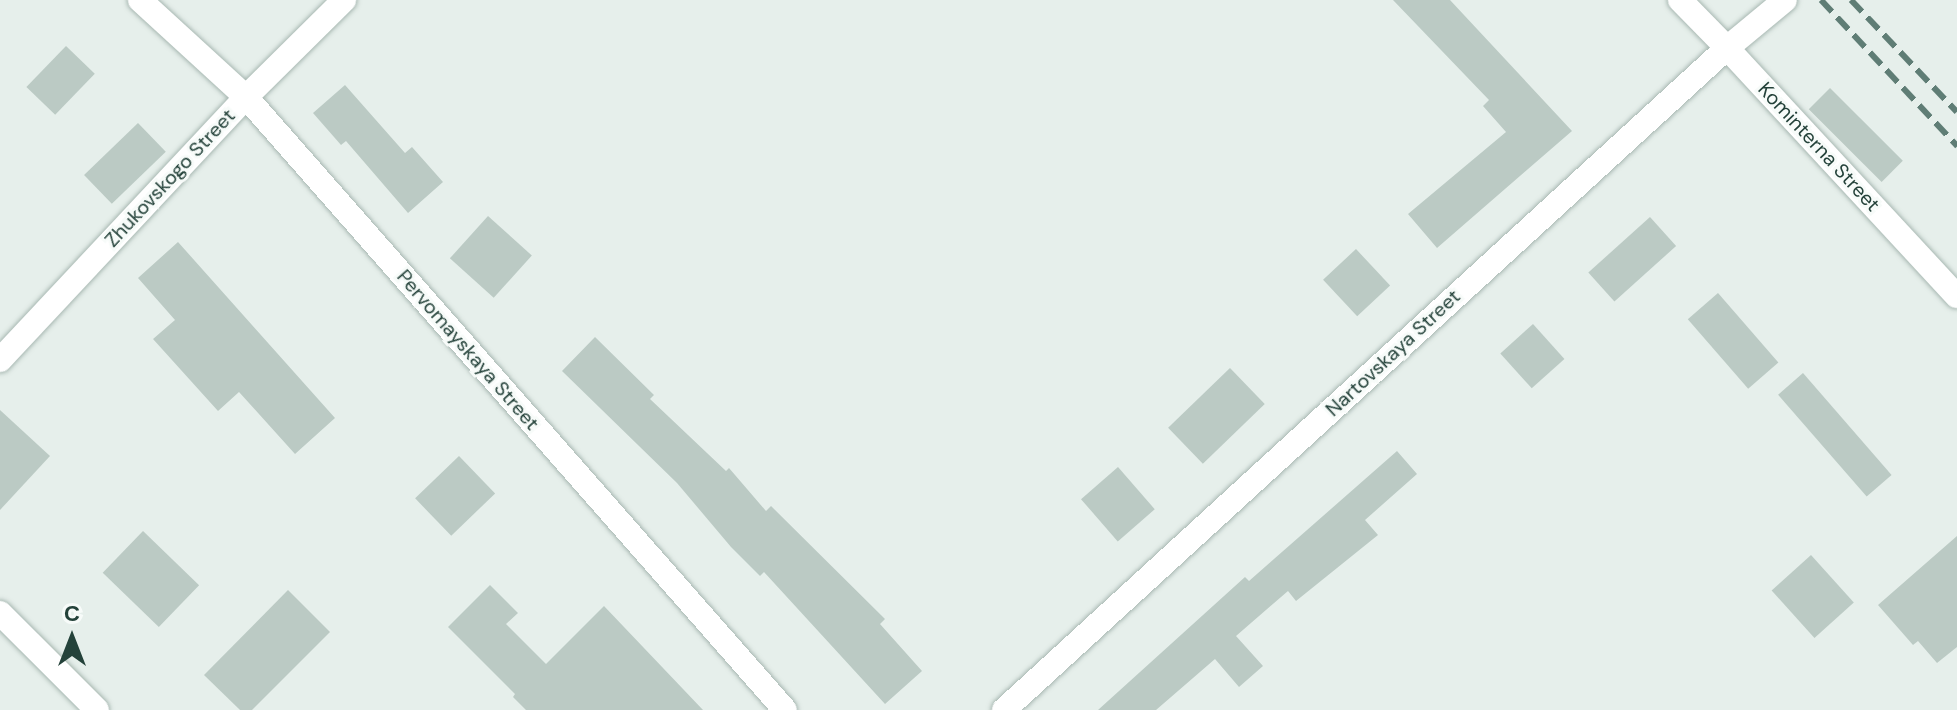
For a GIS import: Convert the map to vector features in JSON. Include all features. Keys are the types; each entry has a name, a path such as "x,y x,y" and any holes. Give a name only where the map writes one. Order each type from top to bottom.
{"street":[{"name":"Pervomayskaya Street","path":"140,0 246,97 785,710"},
{"name":"Zhukovskogo Street","path":"0,360 246,97 344,0"},
{"name":"Kominterna Street","path":"1680,0 1957,296"},
{"name":"Nartovskaya Street","path":"1004,710 1727,48 1785,0"},
{"path":"0,613 97,710"}],"building":[{"path":"1393,0 1450,0 1572,131 1437,248 1408,214 1506,132 1483,106 1489,100"},
{"path":"66,46 95,74 55,115 26,87"},
{"path":"345,85 405,153 412,147 443,182 408,213 346,141 341,145 313,113"},
{"path":"1830,88 1903,161 1882,182 1809,109"},
{"path":"138,123 166,152 112,204 84,175"},
{"path":"488,216 532,255 494,298 450,258"},
{"path":"1650,217 1676,246 1614,302 1588,273"},
{"path":"178,242 335,418 295,454 239,392 218,411 153,339 175,320 138,278"},
{"path":"1356,249 1390,286 1357,316 1323,280"},
{"path":"1718,293 1778,362 1748,389 1688,319"},
{"path":"1533,324 1564,359 1532,388 1500,353"},
{"path":"595,337 654,395 650,399 726,471 729,468 766,511 771,506 885,619 880,624 922,671 885,704 764,572 760,576 677,483 562,371"},
{"path":"1230,368 1265,404 1203,464 1168,428"},
{"path":"1803,373 1892,475 1867,497 1778,395"},
{"path":"0,410 50,456 0,510"},
{"path":"1397,451 1417,474 1365,520 1378,535 1296,601 1288,591 1236,636 1263,666 1239,687 1215,659 1156,710 1098,710 1245,577 1249,581"},
{"path":"459,456 495,493 451,536 415,498"},
{"path":"1118,467 1155,509 1118,541 1081,499"},
{"path":"143,531 199,585 159,627 103,573"},
{"path":"1957,536 1957,647 1937,663 1918,641 1913,645 1878,605"},
{"path":"1811,555 1854,603 1814,638 1772,590"},
{"path":"490,585 518,613 506,624 546,664 604,606 703,710 526,710 513,697 515,694 448,627"},
{"path":"288,590 330,632 252,710 240,710 204,675"}],"railway":[{"path":"1821,0 1957,146"},
{"path":"1851,0 1957,112"}]}
